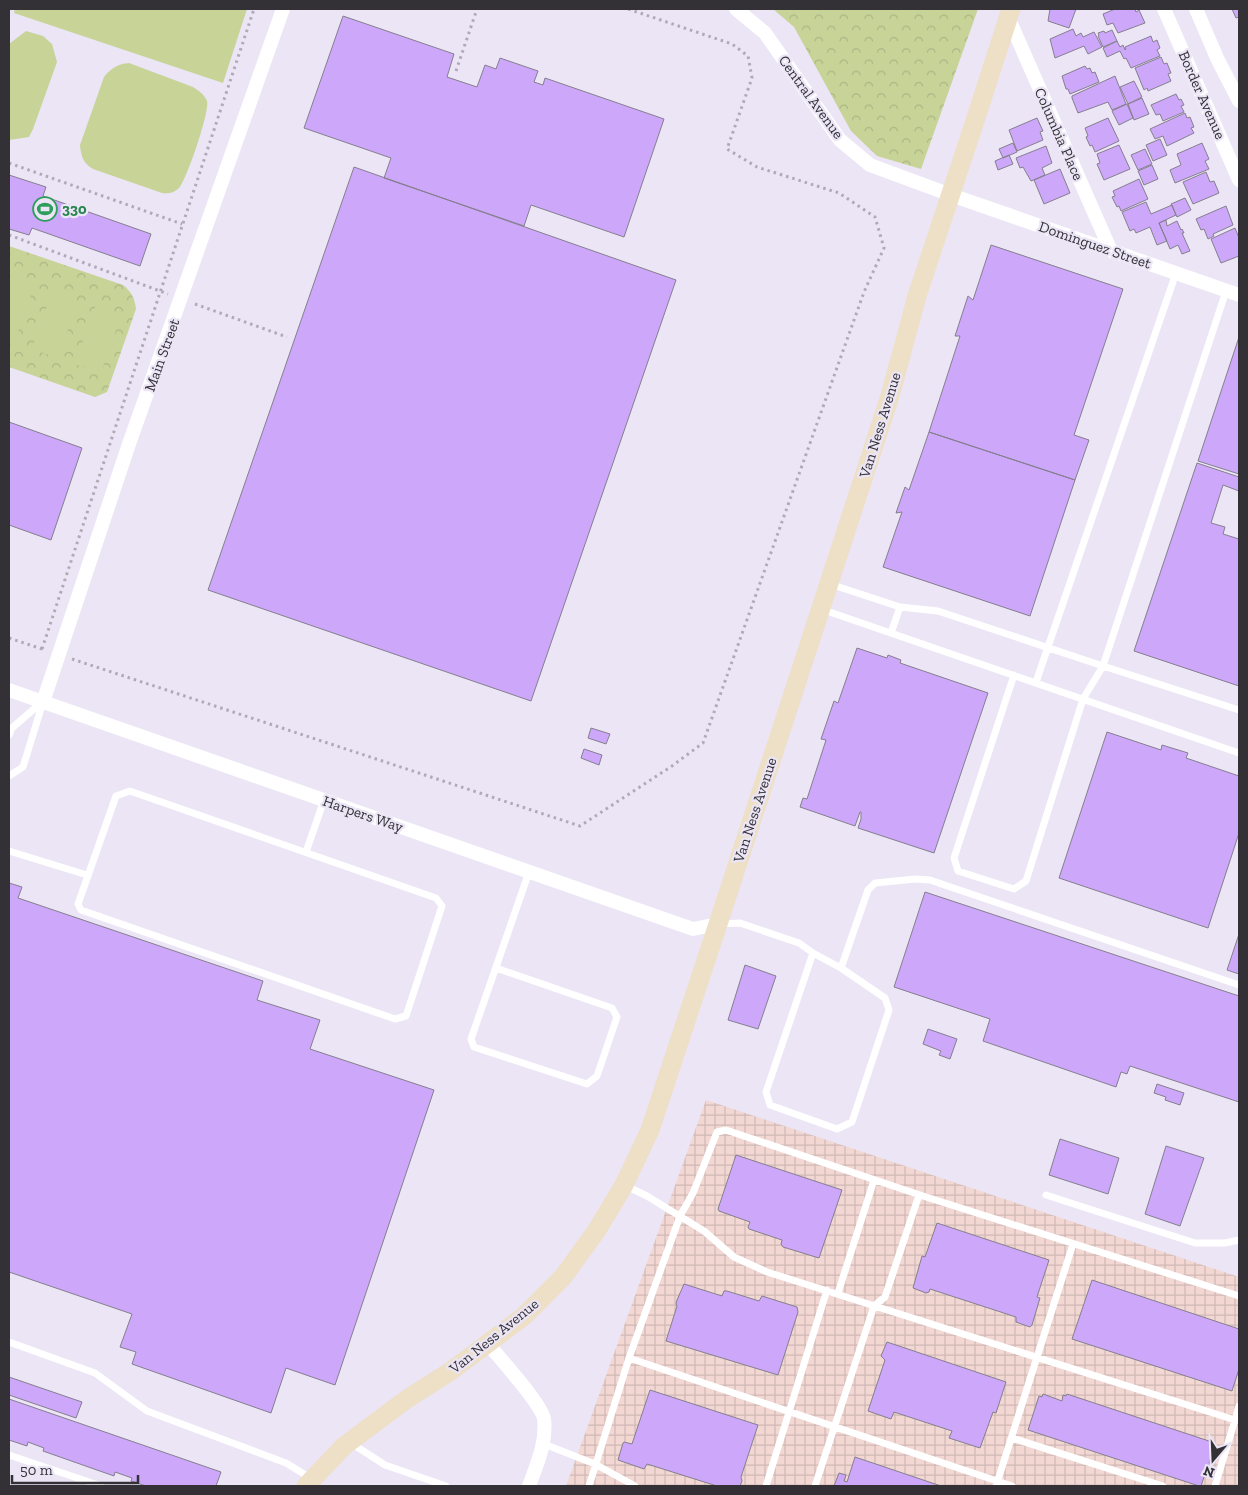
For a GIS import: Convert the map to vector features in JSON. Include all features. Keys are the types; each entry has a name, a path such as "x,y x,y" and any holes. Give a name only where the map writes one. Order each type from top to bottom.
{"main road":[{"name":"Van Ness Avenue","path":"309,1483 350,1442 408,1399 451,1372 524,1316 563,1276 597,1230 624,1184 650,1130 830,584 890,396 917,296 1009,13"}],"street":[{"name":"Main Street","path":"43,702 129,444 182,299 225,170 283,9"},
{"name":"Central Avenue","path":"736,9 765,33 840,140 870,165 951,196"},
{"name":"Border Avenue","path":"1164,9 1239,180"},
{"name":"Border Avenue","path":"1196,9 1239,102"},
{"name":"Columbia Place","path":"1009,13 1111,250"},
{"name":"Dominguez Street","path":"951,196 1233,293"},
{"name":"Harpers Way","path":"9,690 693,929 718,924"},
{"path":"488,1344 524,1387 544,1416 544,1444 530,1486"}],"lane":[{"path":"1036,682 1176,273"},
{"path":"1014,675 954,858 958,871 1014,889 1026,881 1083,699 1103,666 1233,293"},
{"path":"830,584 900,607 938,611 1239,710"},
{"path":"891,633 900,607"},
{"path":"821,609 1239,752"},
{"path":"9,735 12,728 43,702"},
{"path":"9,776 22,767 43,702"},
{"path":"130,791 436,898 442,906 406,1016 395,1019 81,910 78,904 87,875 116,796 130,791"},
{"path":"306,852 324,800"},
{"path":"9,851 87,875"},
{"path":"496,968 612,1008 617,1017 597,1076 587,1084 474,1047 471,1039 496,968 530,872"},
{"path":"841,968 868,890 875,883 915,879 930,880 1239,986"},
{"path":"718,924 740,923 799,943 841,968 885,998 889,1010 852,1122 837,1129 770,1105 766,1092 813,953"},
{"path":"589,1486 629,1358 680,1216 693,1193 717,1132 726,1130 919,1195 1239,1296"},
{"path":"838,1294 874,1180"},
{"path":"624,1184 704,1231 734,1257 767,1272 1038,1356 1235,1420"},
{"path":"815,1486 874,1306 885,1297 919,1195"},
{"path":"1046,1195 1194,1243 1225,1243 1239,1240"},
{"path":"997,1484 1073,1244"},
{"path":"766,1486 827,1290"},
{"path":"9,1342 95,1373 147,1411 286,1463 309,1483"},
{"path":"629,1358 997,1484 1012,1486"},
{"path":"1215,1486 1239,1406"},
{"path":"1012,1438 1164,1486"},
{"path":"350,1442 384,1465 446,1486"},
{"path":"544,1444 595,1464 635,1486"},
{"path":"9,1455 101,1486"}],"path":[{"path":"42,649 254,9"},
{"path":"456,71 477,9"},
{"path":"9,638 580,826 672,766 703,743 864,292 884,248 875,217 839,192 757,167 727,149 752,78 748,56 732,44 628,9"},
{"path":"9,163 182,224"},
{"path":"9,235 287,337"}],"shaded area":[{"path":"706,1100 1239,1277 1239,1486 566,1486"}],"green space":[{"path":"15,9 247,9 223,83 14,13"},
{"path":"773,9 978,9 921,169 877,156 851,131 794,27"},
{"path":"26,31 43,36 52,44 57,62 29,137 9,140 9,44"},
{"path":"129,63 193,87 207,101 202,131 192,159 183,182 173,192 162,193 93,169 85,162 82,156 80,145 104,77 115,67"},
{"path":"9,246 126,287 134,299 136,309 107,392 95,397 9,367"},
{"path":"9,277 34,286 14,343 9,341"},
{"path":"52,292 78,301 58,358 32,349"},
{"path":"95,307 121,316 101,373 75,364"}],"building":[{"path":"1050,9 1076,9 1069,28 1048,21"},
{"path":"1115,9 1135,9 1136,12 1139,10 1145,23 1118,33 1113,23 1107,25 1103,14"},
{"path":"1232,9 1239,9 1239,17 1236,18"},
{"path":"343,16 454,54 447,77 477,87 485,65 496,69 500,58 538,71 534,82 543,85 545,78 664,119 624,237 531,205 524,226 384,178 391,158 304,128"},
{"path":"1073,29 1076,36 1081,33 1083,37 1094,32 1102,47 1088,54 1084,46 1055,58 1050,39"},
{"path":"1112,30 1117,41 1103,47 1098,33"},
{"path":"1151,36 1153,42 1157,40 1160,48 1157,50 1160,56 1131,68 1120,51 1107,57 1103,48 1117,41 1120,47 1123,45 1125,50 1125,47"},
{"path":"1161,57 1164,64 1167,63 1171,73 1168,74 1171,81 1148,91 1147,88 1144,90 1135,68"},
{"path":"1085,66 1087,69 1090,68 1092,73 1095,72 1099,82 1070,94 1068,89 1066,89 1062,76"},
{"path":"1115,76 1126,104 1112,110 1108,102 1078,113 1072,96"},
{"path":"1134,81 1142,97 1128,104 1120,87"},
{"path":"1176,94 1184,105 1181,106 1184,112 1163,121 1160,114 1156,115 1151,105"},
{"path":"1142,98 1149,114 1134,120 1128,104"},
{"path":"1127,104 1133,118 1119,125 1112,111"},
{"path":"1185,113 1187,118 1190,117 1194,127 1191,128 1194,133 1167,146 1163,136 1155,139 1150,129"},
{"path":"1037,118 1043,131 1040,132 1043,140 1017,151 1009,130"},
{"path":"1108,118 1119,141 1095,152 1086,137 1088,136 1085,128"},
{"path":"1160,139 1167,155 1153,161 1146,145"},
{"path":"1013,143 1017,152 1003,158 999,149"},
{"path":"1202,143 1209,159 1205,161 1209,169 1175,183 1170,170 1181,165 1177,154"},
{"path":"1119,145 1130,169 1104,180 1097,164 1100,163 1097,154"},
{"path":"1046,146 1052,163 1042,168 1045,175 1031,181 1023,167 1020,168 1016,158"},
{"path":"1145,149 1152,164 1138,170 1131,155"},
{"path":"1009,155 1013,164 998,170 995,161"},
{"path":"1152,165 1158,179 1144,185 1138,171"},
{"path":"354,167 676,280 531,701 208,590"},
{"path":"1060,169 1070,193 1044,204 1034,180"},
{"path":"1206,172 1210,182 1214,181 1219,193 1193,204 1183,182"},
{"name":"330","path":"9,175 46,187 43,196 151,234 140,266 32,228 29,235 9,229"},
{"path":"1139,179 1148,199 1121,211 1112,197 1115,196 1113,191"},
{"path":"1185,198 1191,210 1177,217 1171,204"},
{"path":"1146,202 1151,214 1172,205 1176,215 1159,223 1167,241 1157,245 1150,227 1136,233 1134,229 1130,231 1122,212"},
{"path":"1226,206 1233,225 1213,234 1214,236 1208,239 1204,229 1201,230 1196,219"},
{"path":"1166,220 1167,226 1177,221 1184,233 1182,233 1190,251 1182,254 1178,245 1170,249 1159,223"},
{"path":"1235,228 1239,238 1239,256 1221,263 1211,239"},
{"path":"991,245 1123,289 1074,435 1089,440 1075,480 929,432 960,336 955,336 968,296 973,300"},
{"path":"1239,337 1239,474 1198,461"},
{"path":"9,422 82,448 51,540 9,525"},
{"path":"929,432 1075,480 1030,616 883,567 902,512 896,513 905,487 909,490"},
{"path":"1197,463 1239,477 1239,491 1223,485 1211,523 1225,527 1223,534 1239,539 1239,686 1134,651"},
{"path":"857,648 887,658 888,655 901,660 900,663 988,693 934,853 858,828 861,812 855,826 800,807 803,798 807,799 826,740 821,739 834,701 838,703"},
{"path":"591,728 610,734 606,744 588,738"},
{"path":"1107,732 1161,750 1162,745 1188,753 1186,758 1239,776 1239,833 1208,928 1059,878"},
{"path":"584,749 602,755 599,765 581,758"},
{"path":"9,883 22,887 18,898 263,981 257,1000 320,1020 310,1049 434,1090 335,1385 286,1368 271,1413 132,1364 136,1352 120,1347 132,1314 9,1272"},
{"path":"925,892 1239,996 1239,1102 1130,1066 1127,1074 1121,1072 1116,1087 983,1041 990,1019 894,987"},
{"path":"1239,934 1239,974 1227,970"},
{"path":"745,965 776,976 758,1029 728,1020"},
{"path":"928,1029 957,1039 950,1059 939,1055 941,1051 923,1044"},
{"path":"1157,1084 1184,1093 1180,1105 1165,1100 1166,1097 1154,1093"},
{"path":"1060,1139 1119,1158 1108,1194 1049,1175"},
{"path":"1166,1146 1204,1158 1180,1226 1145,1214"},
{"path":"736,1155 842,1190 819,1258 783,1247 781,1244 782,1240 749,1229 750,1222 719,1211 718,1209"},
{"path":"937,1223 1049,1260 1037,1297 1040,1298 1030,1327 1016,1322 1016,1317 930,1289 926,1293 913,1288 922,1256 925,1257"},
{"path":"1092,1280 1239,1329 1239,1369 1232,1391 1072,1339"},
{"path":"684,1284 722,1296 724,1291 727,1291 759,1301 762,1296 797,1307 798,1312 778,1375 666,1341 677,1306 677,1300"},
{"path":"887,1342 1006,1382 996,1413 993,1412 980,1448 949,1438 952,1431 894,1412 891,1419 868,1411 885,1360 881,1356"},
{"path":"9,1377 82,1402 76,1418 9,1395"},
{"path":"650,1390 758,1425 741,1477 740,1486 717,1486 647,1464 644,1469 618,1460 623,1443 632,1444"},
{"path":"1043,1394 1062,1401 1063,1395 1066,1396 1067,1394 1215,1443 1209,1463 1211,1464 1210,1469 1207,1468 1201,1486 1199,1486 1028,1430 1039,1396 1042,1397"},
{"path":"9,1399 221,1472 216,1486 146,1486 131,1481 132,1478 115,1472 114,1476 43,1451 44,1448 28,1442 27,1446 9,1440"},
{"path":"855,1457 941,1486 834,1486 839,1473 846,1475 844,1481 847,1482"}],"place":[{"name":"330","path":"45,209"}]}
